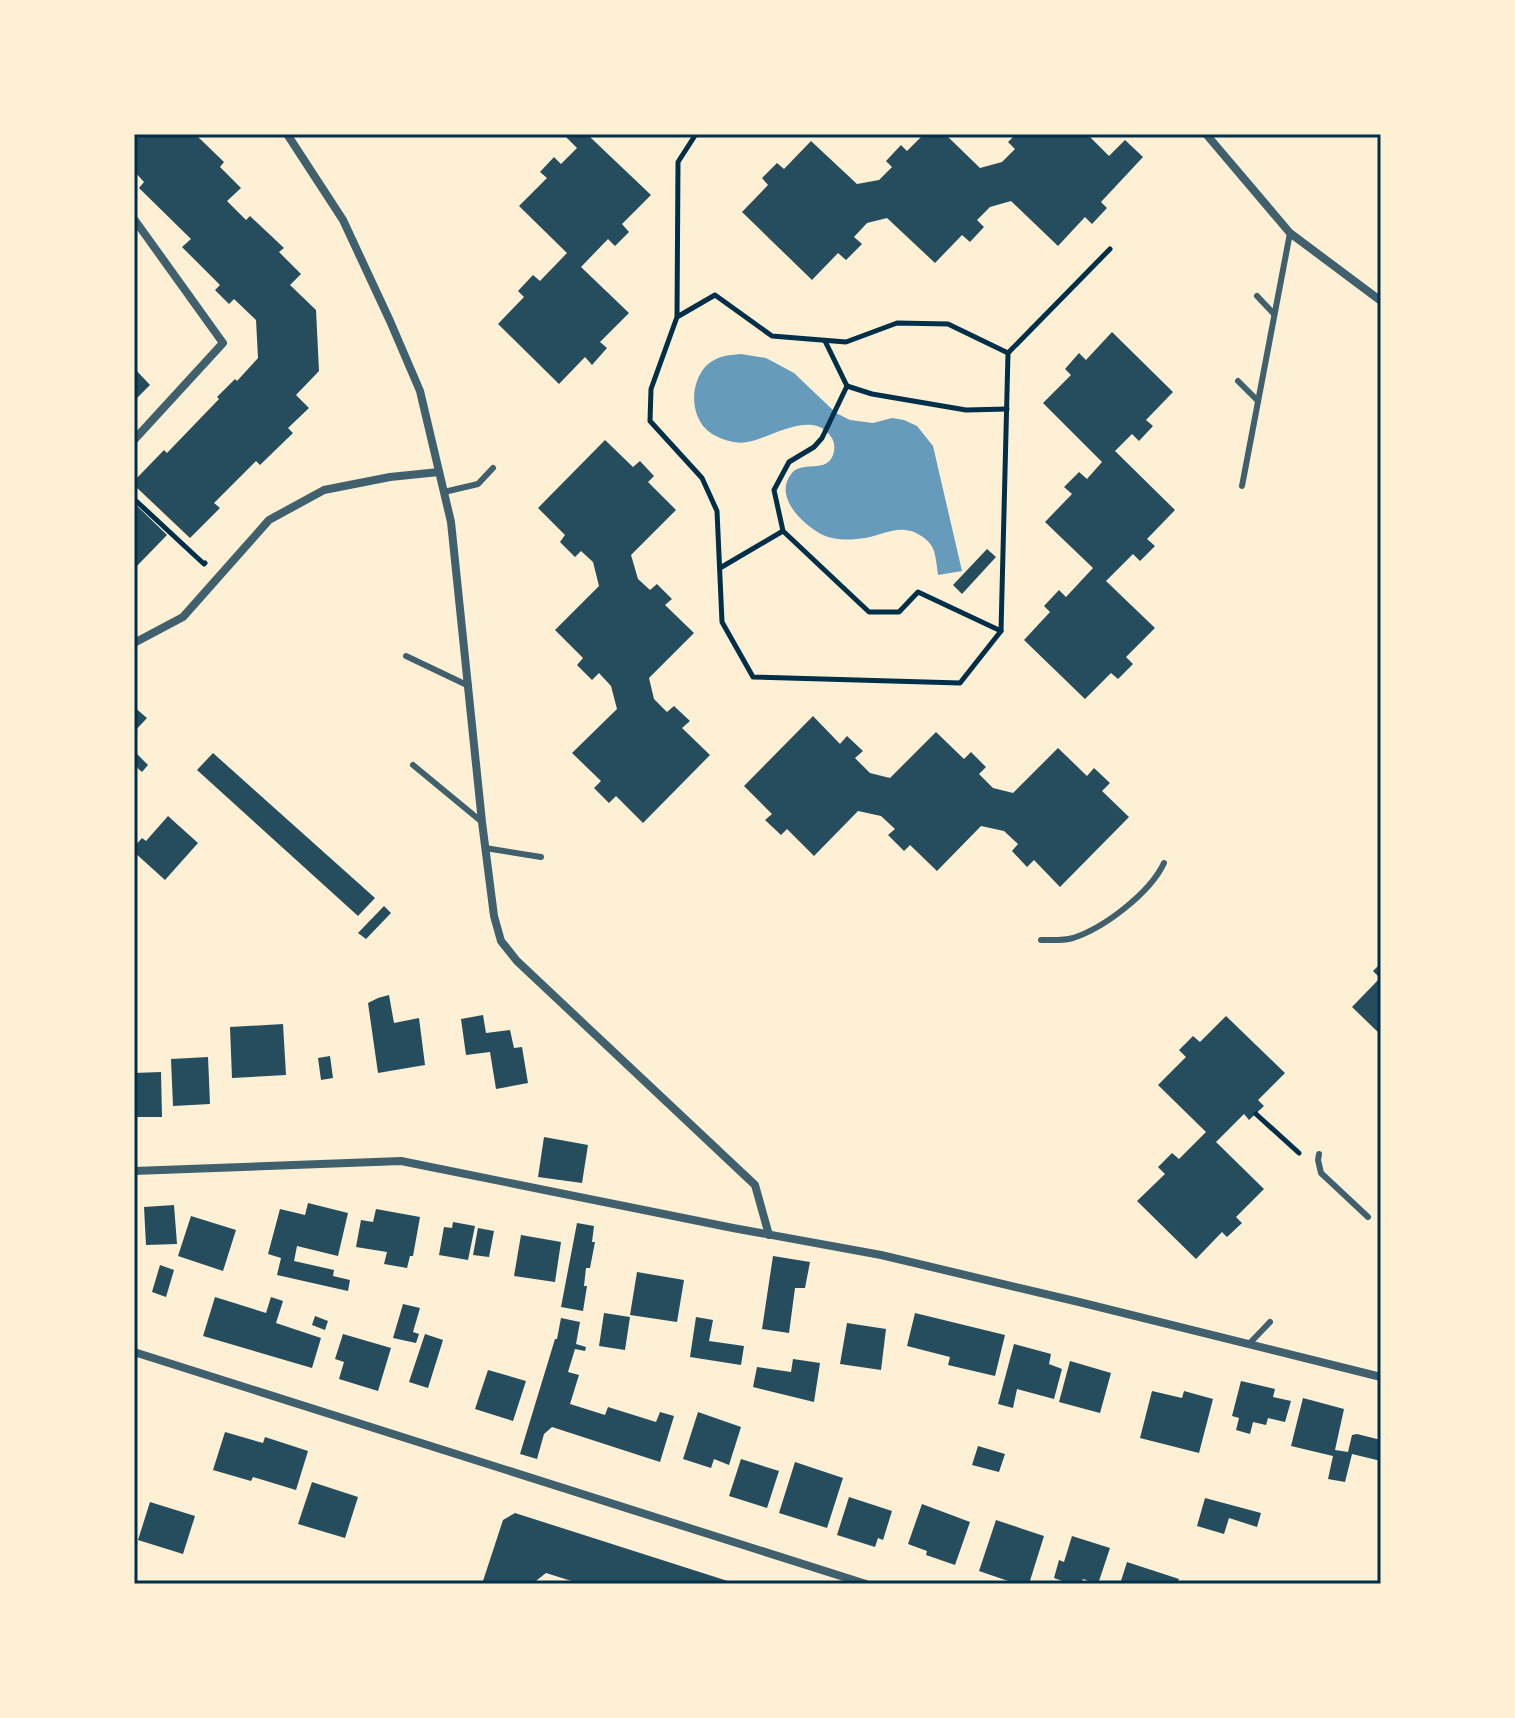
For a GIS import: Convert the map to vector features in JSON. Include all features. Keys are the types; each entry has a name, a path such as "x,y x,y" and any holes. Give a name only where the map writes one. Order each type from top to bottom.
{"street":[{"path":"287,134 343,220 420,391 451,522 485,848 494,916 501,941 517,961 755,1185 769,1235"},
{"path":"1206,134 1290,233 1381,301"},
{"path":"134,219 223,343 134,440"},
{"path":"134,643 183,617 269,520 324,490 390,477 439,472"},
{"path":"134,1171 401,1161 881,1255 1381,1377"},
{"path":"134,1352 866,1584"}],"lane":[{"path":"1242,486 1290,233"},
{"path":"1257,296 1274,314"},
{"path":"1238,381 1258,401"},
{"path":"444,492 478,484 493,468"},
{"path":"406,656 469,686"},
{"path":"413,765 482,822"},
{"path":"485,848 541,857"},
{"path":"1041,940 1067,939 1104,922 1143,891 1164,863"},
{"path":"1319,1154 1321,1173 1368,1217"},
{"path":"1249,1344 1270,1322"}],"path":[{"path":"696,134 678,162 677,317 651,389 650,421 702,478 717,511 722,622 753,677 960,683 1001,631 1008,353 1110,249"},
{"path":"677,317 715,295 772,336 846,342 897,323 948,324 1008,353"},
{"path":"825,340 847,386 872,394 966,410 1007,409"},
{"path":"847,386 822,438 814,447 789,462 774,490 783,531 869,612 899,612 918,592 1001,631"},
{"path":"134,499 204,564 221,544 235,557"},
{"path":"720,568 783,531"},
{"path":"1256,1114 1321,1173"}],"water":[{"path":"741,354 766,358 794,373 836,413 850,420 873,423 892,418 917,426 933,446 962,571 938,575 932,547 925,539 908,530 849,540 823,535 807,525 788,500 787,482 797,469 820,466 830,461 834,443 820,427 800,425 744,443 725,440 709,432 697,415 694,404 696,383 711,362 723,356"}],"building":[{"path":"134,134 195,134 224,162 220,167 241,188 227,201 246,220 250,216 284,248 279,252 301,274 290,285 316,310 319,371 296,395 309,408 288,428 293,433 260,465 256,461 214,503 220,508 190,538 134,485 134,481 164,450 167,453 219,399 217,397 258,358 256,320 234,299 229,304 215,290 220,285 182,247 191,239 139,188 144,182 134,171"},
{"path":"563,134 594,134 590,137 651,195 622,224 629,232 615,246 608,239 581,267 629,313 600,342 607,348 592,365 585,357 559,384 498,324 524,297 518,291 533,275 540,281 567,253 519,206 547,178 540,172 554,157 561,164 577,148"},
{"path":"924,134 945,134 980,168 1002,162 1015,149 1008,142 1016,134 1087,134 1109,156 1125,140 1143,157 1101,202 1107,208 1092,224 1085,217 1058,246 1011,201 990,207 977,220 984,227 970,242 962,235 935,263 887,218 867,223 854,237 862,244 846,260 838,253 812,280 742,212 768,185 762,178 777,163 784,169 811,141 857,184 879,180 892,167 886,161 901,145 907,151"},
{"path":"1112,332 1173,392 1146,420 1153,426 1139,441 1132,434 1115,451 1175,510 1147,539 1155,546 1140,561 1133,554 1106,581 1155,628 1126,657 1133,664 1118,679 1111,673 1085,699 1024,640 1050,612 1044,606 1059,590 1066,597 1093,568 1045,522 1072,494 1064,487 1079,472 1087,479 1102,462 1043,403 1071,375 1065,369 1079,353 1086,360"},
{"path":"134,368 150,385 134,401"},
{"path":"605,440 633,467 640,461 654,476 648,482 676,510 631,555 638,579 650,590 657,584 672,599 665,605 694,633 649,678 654,699 667,712 674,706 690,721 682,728 710,755 643,823 616,796 609,803 594,788 601,781 572,753 617,709 611,686 599,673 592,680 577,665 583,658 555,630 599,586 593,562 581,551 575,557 560,542 565,535 538,508"},
{"path":"134,503 167,535 134,569"},
{"path":"987,549 996,557 962,594 953,585"},
{"path":"134,707 147,718 134,732"},
{"path":"813,716 840,744 847,736 863,751 855,758 870,773 890,778 936,732 964,759 971,752 986,767 979,774 993,788 1013,793 1058,748 1087,776 1094,768 1110,783 1102,791 1129,817 1060,887 1034,860 1027,867 1012,851 1018,844 1004,831 981,826 937,871 910,845 904,851 888,835 895,829 881,816 858,811 814,856 787,829 781,835 765,820 772,814 744,786"},
{"path":"134,751 148,765 142,772 134,765"},
{"path":"213,753 375,898 358,916 197,770"},
{"path":"168,816 198,843 165,880 134,852 134,847 142,838 146,841"},
{"path":"384,906 391,913 366,939 358,933"},
{"path":"1381,963 1381,1035 1352,1007 1380,978 1373,971"},
{"path":"389,995 394,1023 419,1018 425,1065 378,1073 368,1003"},
{"path":"483,1015 486,1033 510,1030 514,1048 522,1047 528,1083 496,1089 490,1052 466,1055 461,1019"},
{"path":"1226,1016 1285,1073 1258,1100 1264,1106 1249,1120 1244,1114 1216,1142 1264,1189 1236,1217 1242,1223 1227,1237 1222,1232 1196,1259 1137,1201 1165,1174 1158,1167 1172,1153 1179,1159 1206,1132 1158,1085 1186,1057 1179,1050 1193,1036 1200,1042"},
{"path":"283,1024 286,1075 232,1078 230,1027"},
{"path":"330,1056 333,1078 321,1080 318,1058"},
{"path":"208,1057 210,1104 173,1106 171,1059"},
{"path":"161,1072 162,1117 134,1117 134,1073"},
{"path":"544,1137 588,1145 582,1183 538,1177"},
{"path":"308,1203 348,1213 338,1256 297,1246 294,1261 334,1270 333,1276 350,1280 348,1291 277,1275 281,1258 268,1254 280,1209 305,1215"},
{"path":"174,1205 177,1244 146,1245 144,1207"},
{"path":"376,1209 420,1217 413,1256 410,1256 407,1268 384,1264 387,1252 356,1247 361,1220 373,1222"},
{"path":"191,1216 236,1230 223,1271 178,1256"},
{"path":"453,1222 475,1226 468,1260 439,1255 444,1227 452,1228"},
{"path":"577,1223 594,1226 592,1242 595,1242 590,1268 586,1268 583,1311 561,1307"},
{"path":"478,1228 494,1231 489,1257 473,1255"},
{"path":"521,1235 561,1242 555,1282 514,1276"},
{"path":"773,1256 810,1262 805,1288 795,1288 789,1333 762,1329"},
{"path":"160,1265 174,1270 166,1297 152,1292"},
{"path":"637,1272 684,1280 677,1322 630,1315"},
{"path":"215,1297 266,1313 271,1297 283,1301 276,1323 321,1338 312,1368 203,1336"},
{"path":"403,1304 420,1308 413,1332 419,1334 416,1343 393,1338"},
{"path":"604,1313 630,1317 625,1350 599,1346"},
{"path":"915,1313 1005,1335 995,1376 948,1365 950,1357 907,1346"},
{"path":"315,1316 328,1321 325,1330 312,1325"},
{"path":"696,1317 713,1320 709,1341 744,1346 741,1365 690,1357"},
{"path":"561,1318 580,1322 576,1344 586,1347 585,1351 575,1349 568,1372 579,1375 570,1404 605,1415 608,1407 656,1422 660,1412 674,1416 660,1462 552,1427 544,1434 537,1459 520,1454"},
{"path":"847,1323 886,1329 881,1370 840,1364"},
{"path":"343,1334 391,1348 378,1391 339,1379 344,1362 335,1359"},
{"path":"425,1334 443,1340 428,1388 409,1382"},
{"path":"1014,1344 1051,1354 1049,1364 1062,1369 1054,1399 1017,1389 1013,1408 998,1404"},
{"path":"793,1359 820,1363 814,1402 753,1387 757,1367 791,1372"},
{"path":"1070,1361 1111,1373 1100,1413 1059,1402"},
{"path":"488,1370 526,1381 513,1421 475,1409"},
{"path":"1241,1381 1275,1389 1273,1397 1291,1401 1285,1422 1268,1418 1266,1425 1253,1422 1250,1434 1236,1430 1239,1418 1232,1416"},
{"path":"1152,1391 1182,1398 1184,1391 1213,1399 1199,1453 1140,1438"},
{"path":"1303,1398 1344,1409 1335,1450 1348,1452 1352,1435 1357,1434 1381,1440 1381,1461 1352,1454 1345,1482 1328,1479 1333,1456 1291,1446"},
{"path":"698,1412 741,1427 729,1465 714,1459 711,1468 683,1459"},
{"path":"225,1432 263,1443 265,1437 308,1451 296,1490 253,1477 251,1481 213,1470"},
{"path":"978,1446 1005,1454 999,1472 972,1465"},
{"path":"741,1459 779,1471 767,1508 729,1496"},
{"path":"795,1462 843,1478 827,1528 779,1513"},
{"path":"312,1482 358,1497 345,1538 298,1524"},
{"path":"849,1497 892,1511 883,1540 878,1538 875,1547 837,1535"},
{"path":"1205,1498 1261,1513 1257,1527 1229,1518 1224,1534 1197,1526"},
{"path":"150,1502 195,1516 183,1554 138,1540"},
{"path":"922,1504 970,1522 955,1565 926,1555 927,1551 908,1544"},
{"path":"515,1513 734,1584 581,1584 546,1573 532,1584 482,1584 503,1520"},
{"path":"996,1520 1044,1536 1029,1584 1017,1584 979,1571"},
{"path":"1072,1536 1110,1548 1098,1584 1083,1579 1081,1584 1071,1584 1054,1578 1059,1560 1064,1562"},
{"path":"1127,1562 1179,1579 1177,1584 1120,1584"}]}
